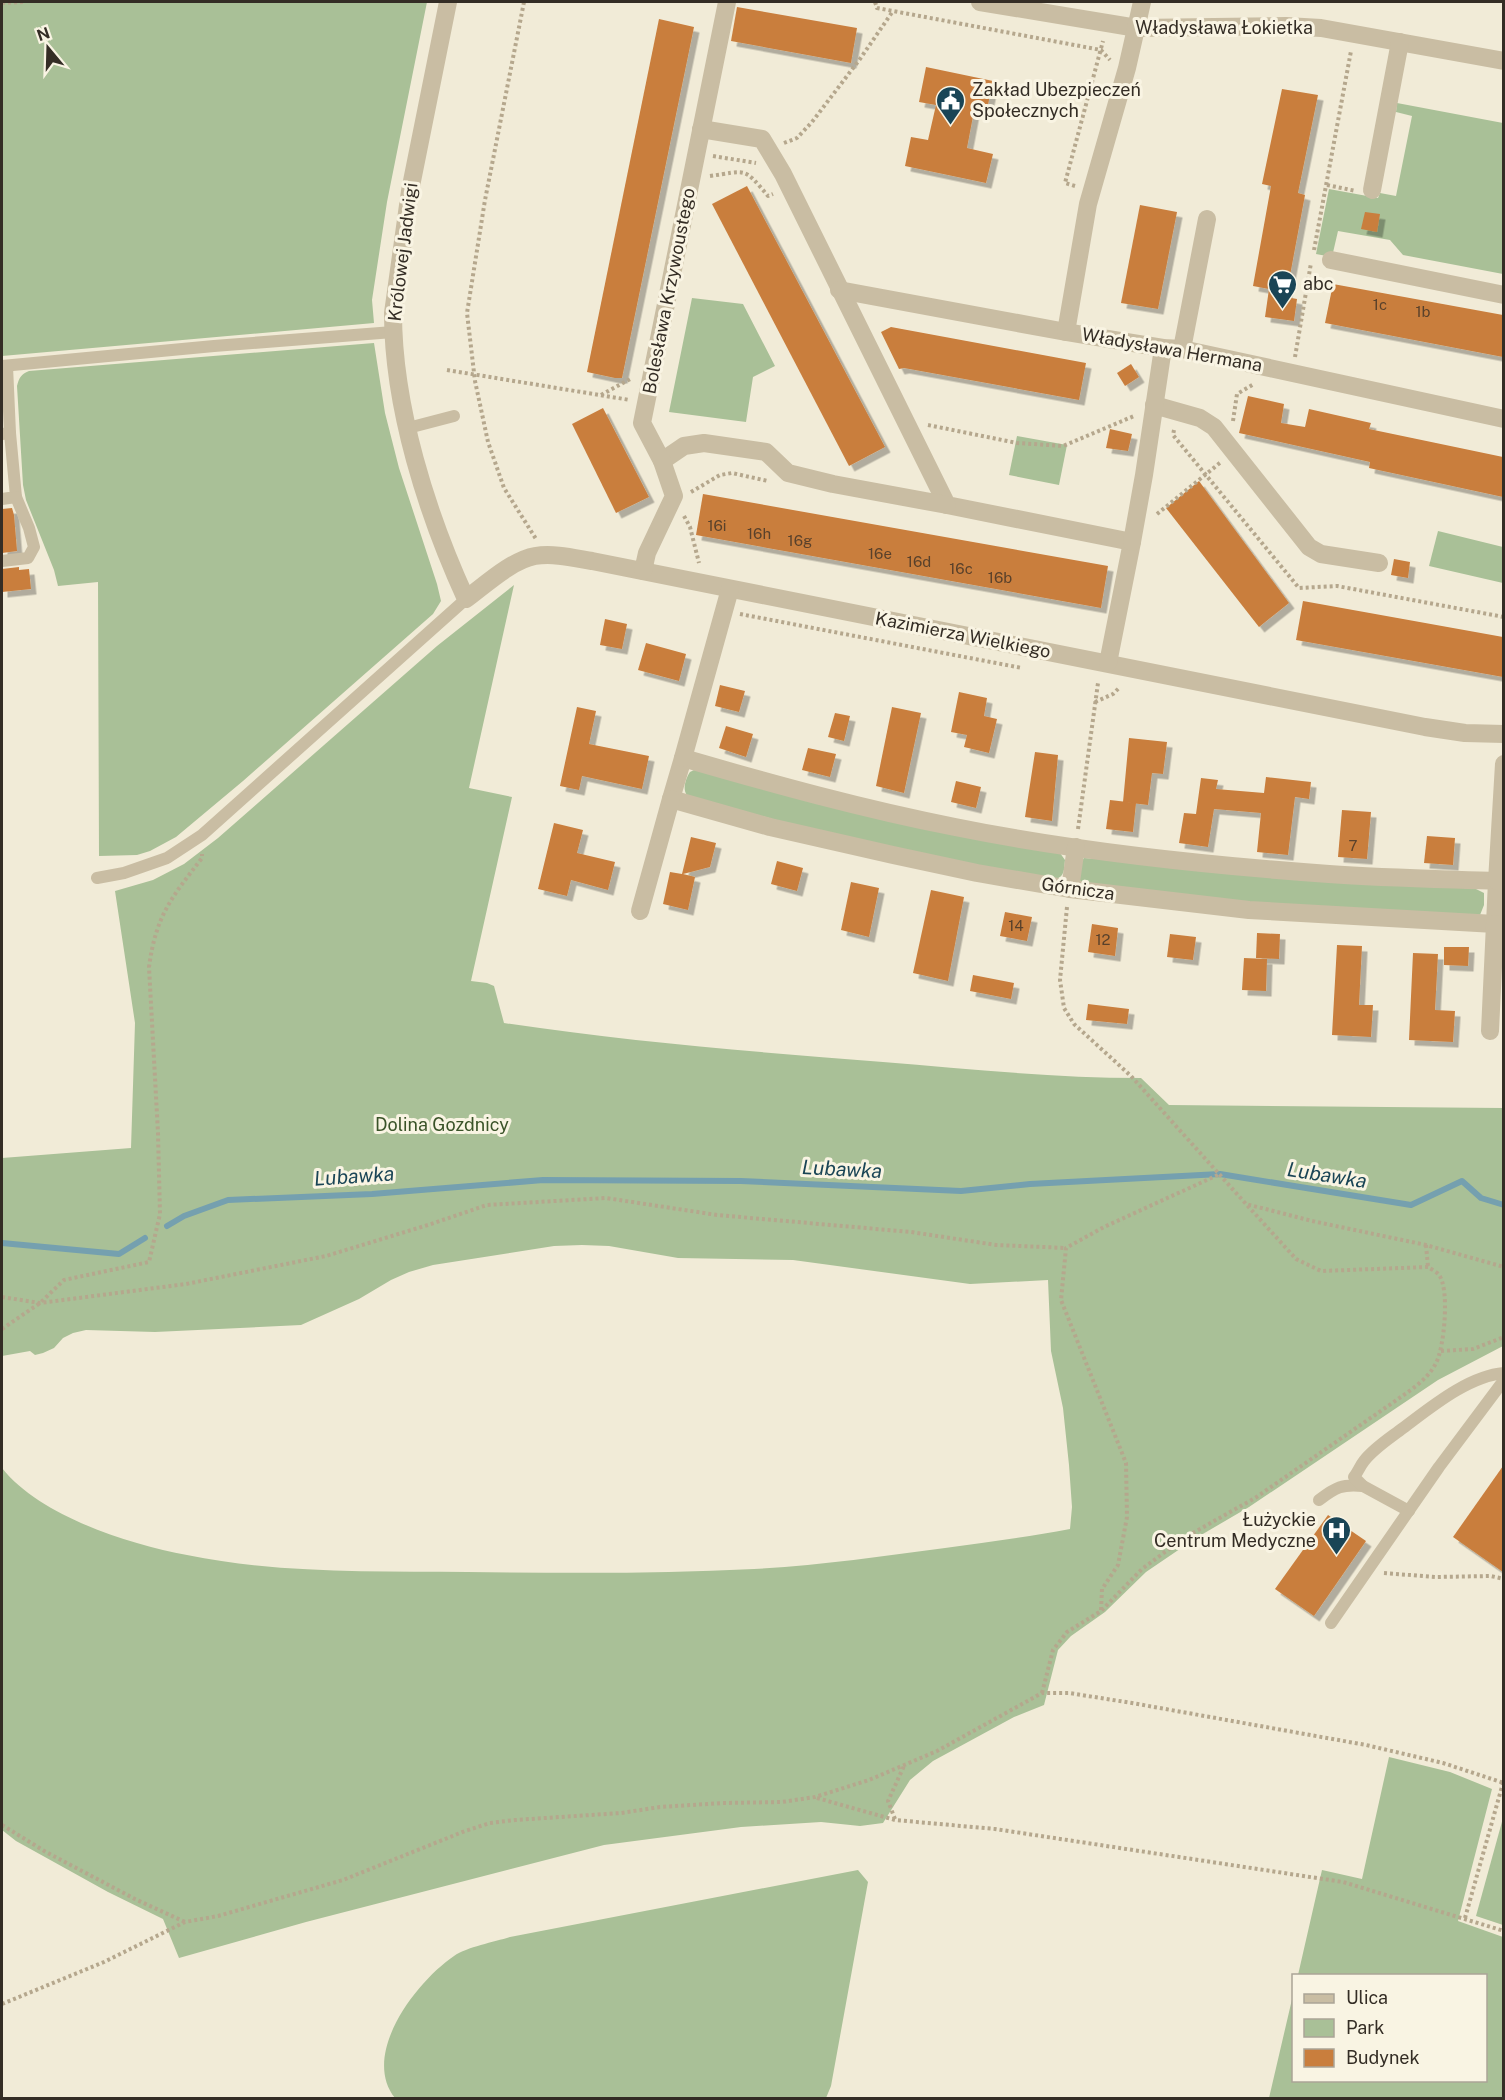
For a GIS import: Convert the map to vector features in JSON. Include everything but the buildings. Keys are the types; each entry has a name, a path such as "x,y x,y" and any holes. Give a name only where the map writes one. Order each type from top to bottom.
{"street":[{"name":"Królowej Jadwigi","path":"448,2 410,191 393,313 393,332 397,380 408,428 430,508 452,570 466,599"},
{"name":"Bolesława Krzywoustego","path":"674,496 662,461 642,423 727,2"},
{"name":"Władysława Łokietka","path":"980,2 1137,28 1286,26 1354,33 1503,61"},
{"path":"1066,332 1088,204 1137,28 1142,2"},
{"path":"1372,190 1400,42"},
{"path":"701,129 762,139 783,174 947,504"},
{"path":"1182,349 1207,219"},
{"path":"1331,260 1503,295"},
{"name":"Władysława Hermana","path":"839,290 1066,332 1182,349 1503,419"},
{"path":"1108,663 1144,474 1163,348"},
{"path":"1153,409 1200,418 1214,427 1309,547 1321,554 1379,563"},
{"path":"662,461 684,447 704,443 766,452 788,473 833,484 947,504 1132,542"},
{"path":"643,571 647,554 674,496"},
{"name":"Kazimierza Wielkiego","path":"466,599 516,563 533,556 548,555 643,571 1425,727 1465,733 1503,734"},
{"path":"639,911 730,589"},
{"path":"682,758 777,785 956,828 1076,847 1198,862 1330,874 1497,881"},
{"path":"1490,1031 1503,764"},
{"name":"Górnicza","path":"670,799 770,827 893,855 977,873 1070,889 1249,910 1495,924"},
{"path":"1070,889 1076,847"}],"lane":[{"path":"2,561 28,558 34,547 16,497 6,433 4,366 214,345 393,332"},
{"path":"408,428 454,416"},
{"path":"2,499 16,497"},
{"path":"97,878 132,871 167,858 202,835 466,599"},
{"path":"1409,1511 1363,1486 1354,1477 1364,1461 1383,1443 1443,1398 1465,1386 1503,1373"},
{"path":"1331,1623 1503,1380"},
{"path":"1319,1500 1334,1489 1347,1484 1363,1486"}],"path":[{"path":"2,3 24,2"},
{"path":"524,2 485,200 467,313 474,374 488,442 504,488 548,555"},
{"path":"874,2 877,8 1101,50"},
{"path":"766,148 796,138 812,122 893,11"},
{"path":"1292,372 1354,33"},
{"path":"1065,183 1104,34"},
{"path":"692,176 699,178 740,171 750,174 768,196 776,193"},
{"path":"1327,185 1348,189"},
{"path":"601,395 654,366"},
{"path":"447,370 646,403"},
{"path":"1233,424 1237,394 1257,382"},
{"path":"923,424 1017,443 1063,446 1115,422 1153,409"},
{"path":"1155,515 1234,453"},
{"path":"674,496 690,527 700,566"},
{"path":"1076,847 1098,683"},
{"path":"1095,702 1113,694 1120,687"},
{"path":"2,1329 40,1303 64,1280 149,1262 160,1214 149,967 152,945 161,916 172,897 202,858 202,835"},
{"path":"1042,1693 1053,1650 1067,1632 1101,1611 1142,1569 1184,1538 1255,1498 1421,1382 1436,1365 1441,1351 1445,1294 1440,1276 1428,1266 1322,1271 1296,1259 1131,1076 1074,1024 1064,1008 1060,980 1070,889"},
{"path":"2,1297 40,1303 186,1284 326,1256 487,1205 606,1197 717,1215 911,1232 996,1245 1066,1248 1104,1227 1220,1174"},
{"path":"1246,1204 1312,1221 1426,1245 1503,1267"},
{"path":"1426,1245 1428,1266"},
{"path":"1066,1248 1061,1300 1126,1463 1127,1517 1118,1565 1102,1589 1101,1611"},
{"path":"1441,1351 1473,1349 1503,1337"},
{"path":"1368,1570 1404,1576 1491,1576 1503,1579"},
{"path":"2,2004 104,1962 186,1922 218,1916 343,1880 465,1831 490,1824 515,1820 621,1813 660,1807 783,1802 815,1797 869,1780 937,1751 1042,1693 1069,1694 1132,1703 1366,1745 1443,1763 1503,1783 1465,1918"},
{"path":"895,1820 888,1801 904,1765"},
{"path":"815,1797 895,1820 995,1829 1343,1882 1503,1931"},
{"path":"2,1825 46,1852 135,1899 186,1922"}],"green space":[{"path":"2,2 427,2 387,202 372,300 374,323 2,356"},
{"path":"1397,103 1503,123 1503,274 1403,255 1390,240 1338,231 1332,257 1316,254 1329,189 1378,198 1380,193 1396,196 1412,116 1396,112"},
{"path":"692,298 743,304 775,366 753,377 746,422 669,412"},
{"path":"374,343 385,413 399,468 441,601 433,614 176,837 150,851 137,855 99,856 98,582 58,586 54,570 26,500 23,485 17,386 20,379 24,373 29,371"},
{"path":"1017,436 1067,445 1059,485 1009,475"},
{"path":"1438,531 1503,547 1503,583 1429,566"},
{"name":"Dolina Gozdnicy","path":"514,585 469,788 512,797 471,981 494,986 504,1023 599,1036 740,1050 1012,1073 1141,1078 1169,1105 1503,1108 1503,1346 1438,1380 1249,1507 1196,1538 1146,1572 1105,1612 1071,1636 1058,1650 1044,1705 1014,1717 933,1761 910,1780 883,1823 860,1826 821,1822 741,1827 604,1845 306,1922 179,1958 163,1919 108,1892 16,1841 2,1830 2,1468 18,1485 39,1500 87,1525 139,1544 187,1555 256,1566 362,1571 575,1573 754,1569 802,1566 1070,1529 1072,1507 1069,1465 1063,1408 1051,1351 1048,1280 970,1284 793,1260 678,1258 609,1246 554,1246 433,1265 409,1272 359,1299 301,1325 155,1332 86,1330 63,1338 54,1348 43,1353 35,1355 30,1351 2,1356 2,1158 131,1148 135,1023 115,891 153,880 184,864 218,838 437,646"},
{"path":"694,770 1060,853 1065,860 1063,872 1055,879 993,869 815,831 687,795 686,780 690,772"},
{"path":"1084,858 1476,889 1484,893 1484,905 1480,915 1260,904 1081,882 1079,865"},
{"path":"1389,1757 1450,1772 1492,1789 1458,1921 1503,1937 1503,2098 1269,2098 1292,1999 1292,2082 1487,2082 1487,1974 1298,1974 1322,1870 1362,1879"},
{"path":"1503,1818 1503,1925 1476,1916"},
{"path":"858,1870 868,1882 831,2086 826,2098 395,2098 386,2080 384,2061 389,2040 398,2020 424,1983 439,1967 459,1953 510,1937"}],"waterway":[{"name":"Lubawka","path":"167,1226 184,1216 228,1200 372,1194 543,1180 741,1181 961,1191 1030,1184 1220,1174 1411,1205 1462,1181 1481,1198 1504,1205"},
{"name":"Lubawka","path":"2,1243 119,1254 145,1238"}],"place":[{"name":"Zakład Ubezpieczeń Społecznych","path":"951,126"},
{"name":"abc","path":"1282,310"},
{"name":"Łużyckie Centrum Medyczne","path":"1337,1556"}]}
